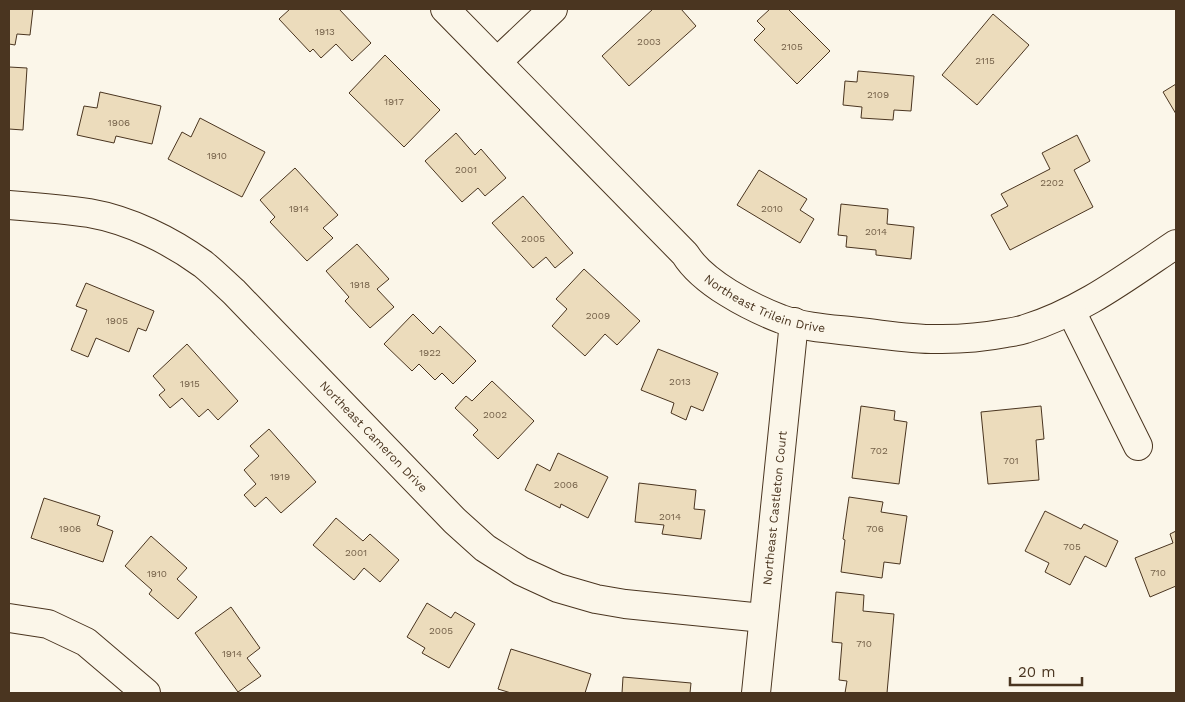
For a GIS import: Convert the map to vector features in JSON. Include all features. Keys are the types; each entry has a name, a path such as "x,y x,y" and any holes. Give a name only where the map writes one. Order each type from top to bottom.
{"street":[{"name":"Northeast Trilein Drive","path":"445,9 685,254 690,262 716,285 749,305 782,319 826,328 941,339 983,338 1025,329 1071,311 1103,293 1176,244"},
{"path":"497,62 552,9"},
{"name":"Northeast Cameron Drive","path":"9,205 91,214 132,225 168,242 204,265 234,292 455,521 485,548 521,571 558,588 596,599 625,604 763,618"},
{"path":"1071,311 1138,446"},
{"name":"Northeast Castleton Court","path":"756,693 794,322"},
{"path":"9,618 48,624 86,642 146,693"}],"building":[{"path":"9,9 33,9 30,35 17,34 15,45 9,44"},
{"path":"290,9 339,9 371,43 352,61 336,44 321,58 313,49 310,52 279,19"},
{"path":"653,9 681,9 696,26 629,86 602,56"},
{"path":"770,9 788,9 830,51 797,84 754,40 765,29 757,21"},
{"path":"993,14 1029,45 977,105 942,75"},
{"path":"385,55 440,110 404,147 349,93"},
{"path":"9,67 27,68 23,130 9,129"},
{"path":"858,71 914,76 911,111 894,110 893,120 861,118 862,107 843,105 845,81 857,82"},
{"path":"1176,84 1176,114 1163,92"},
{"path":"100,92 161,106 152,144 116,136 114,143 77,135 84,106 97,108"},
{"path":"200,118 265,152 242,197 168,159 182,132 191,137"},
{"path":"456,133 475,155 481,149 506,178 485,196 478,188 462,202 425,161"},
{"path":"1077,135 1090,161 1074,170 1093,207 1010,250 991,215 1008,206 1001,194 1050,169 1042,153"},
{"path":"295,168 338,215 323,228 333,238 307,261 270,222 275,217 260,200"},
{"path":"759,170 807,199 800,210 814,219 800,243 737,205"},
{"path":"523,196 573,253 555,268 546,257 533,268 492,223"},
{"path":"841,204 888,209 887,224 914,227 911,259 876,255 876,250 846,247 847,236 838,235"},
{"path":"357,244 389,279 377,289 394,307 370,328 345,301 349,297 326,271"},
{"path":"584,269 640,321 617,345 605,334 585,356 552,326 567,309 556,299"},
{"path":"86,283 154,311 146,331 138,328 129,352 96,338 88,357 71,350 87,310 76,306"},
{"path":"413,314 433,334 440,326 476,361 453,384 442,373 435,380 419,364 412,371 384,344"},
{"path":"187,344 238,401 218,420 208,409 199,417 182,398 170,408 159,395 165,390 153,376"},
{"path":"658,349 718,373 703,411 691,406 686,420 671,413 674,403 641,390"},
{"path":"492,381 534,421 498,459 473,435 478,430 455,408 466,396 472,401"},
{"path":"861,406 895,411 894,420 907,422 899,484 852,478"},
{"path":"1041,406 1044,439 1036,440 1039,480 988,484 981,412"},
{"path":"269,429 316,482 281,513 266,497 255,507 244,495 256,484 244,470 259,456 250,446"},
{"path":"558,453 608,477 588,518 561,504 560,508 525,490 537,464 550,471"},
{"path":"639,483 696,490 694,509 705,510 701,539 662,534 664,525 635,522"},
{"path":"849,497 883,502 881,512 907,516 900,564 884,562 882,578 841,572 845,540 843,539"},
{"path":"44,498 100,516 97,525 113,531 103,562 31,538"},
{"path":"1045,511 1081,529 1084,524 1118,541 1106,567 1085,556 1070,585 1045,572 1049,563 1025,551"},
{"path":"336,518 363,541 370,534 399,560 380,582 364,568 354,580 313,545"},
{"path":"1176,531 1176,586 1150,597 1135,558 1173,543 1170,534"},
{"path":"151,536 187,568 177,579 197,597 178,619 149,594 152,590 125,566"},
{"path":"836,592 864,595 863,611 894,614 887,693 845,693 847,681 839,680 842,643 832,642"},
{"path":"427,603 451,618 455,612 475,624 449,668 422,653 425,648 407,637"},
{"path":"231,607 260,648 247,658 261,676 238,692 195,633"},
{"path":"511,649 591,674 585,693 511,693 498,689"},
{"path":"623,677 691,683 690,693 622,693"}]}
